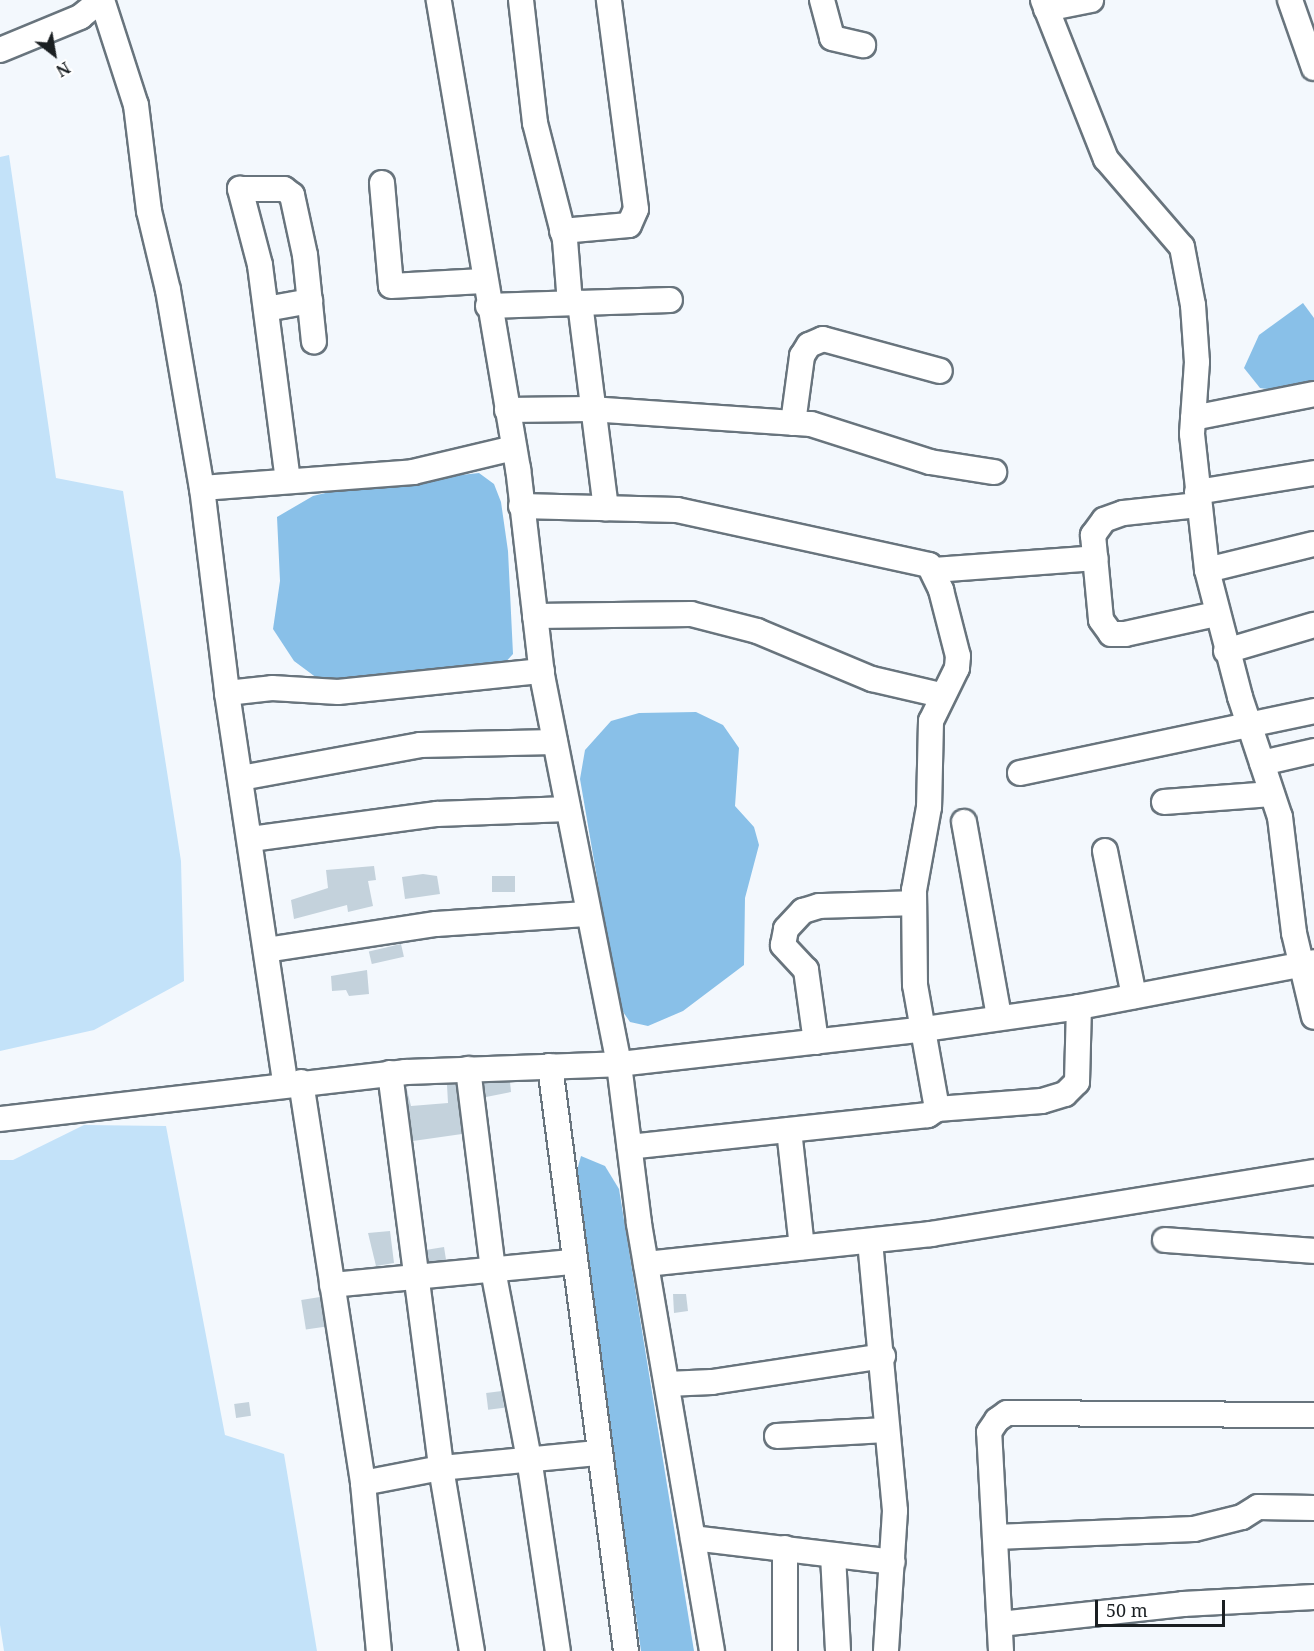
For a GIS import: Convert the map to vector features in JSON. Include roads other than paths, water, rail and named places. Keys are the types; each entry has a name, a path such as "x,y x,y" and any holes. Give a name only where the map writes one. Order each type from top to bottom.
{"street":[{"path":"0,50 80,17 102,0 136,105 149,211 168,290 202,488 227,693 251,838 266,950 332,1285 363,1483 379,1651"},
{"path":"439,0 483,281 514,448 542,672 586,914 619,1064 646,1264 711,1651"},
{"path":"521,0 536,123 562,231 606,508"},
{"path":"562,231 628,225 636,209 609,0"},
{"path":"822,0 832,38 863,45"},
{"path":"1091,0 1045,4 1106,159 1182,247 1193,305 1193,418 1197,499 1207,570 1215,614 1280,817 1308,962 1314,1017"},
{"path":"1290,0 1314,68"},
{"path":"382,183 391,286 483,281"},
{"path":"288,481 266,309 240,189 289,191 310,301 314,342"},
{"path":"488,306 670,300"},
{"path":"266,309 310,301"},
{"path":"793,423 802,356 809,345 823,339 940,371"},
{"path":"1193,418 1314,394"},
{"path":"507,410 590,409 793,423 861,438 930,462 994,472"},
{"path":"202,488 413,472 514,448"},
{"path":"1215,614 1111,634 1101,620 1094,535 1104,520 1123,513 1314,473"},
{"path":"521,506 677,510 921,563 934,570 1096,558"},
{"path":"1207,570 1314,544"},
{"path":"934,570 958,656 957,668 941,695 931,721 929,807 914,903 915,986 925,1029 937,1108"},
{"path":"535,616 691,614 757,631 872,679 941,695"},
{"path":"1226,651 1314,625"},
{"path":"227,693 272,688 338,692 542,672"},
{"path":"1020,773 1191,734 1250,727 1314,711"},
{"path":"241,778 420,745 555,742"},
{"path":"1262,763 1314,751"},
{"path":"1164,802 1272,794"},
{"path":"251,838 437,814 568,809"},
{"path":"964,822 999,1017"},
{"path":"1105,851 1134,996"},
{"path":"816,1042 806,970 783,945 786,929 803,911 819,906 914,903"},
{"path":"266,950 436,924 586,914"},
{"path":"0,1119 390,1073 619,1064 925,1029 1079,1006 1308,962"},
{"path":"630,1147 928,1115 937,1108 1042,1101 1065,1094 1077,1082 1079,1006"},
{"path":"550,1066 572,1262 626,1651"},
{"path":"468,1069 493,1270 529,1458 558,1651"},
{"path":"390,1073 441,1468 472,1651"},
{"path":"789,1130 802,1246"},
{"path":"646,1264 870,1240 1314,1172"},
{"path":"870,1240 883,1356 886,1430 895,1511 886,1651"},
{"path":"1165,1240 1314,1251"},
{"path":"332,1285 572,1262"},
{"path":"667,1384 712,1382 883,1356"},
{"path":"1001,1651 989,1432 1007,1413 1314,1415"},
{"path":"777,1437 886,1430"},
{"path":"363,1483 441,1468 529,1458 598,1454"},
{"path":"995,1537 1194,1529 1242,1517 1258,1507 1314,1508"},
{"path":"693,1538 893,1562"},
{"path":"785,1548 785,1651"},
{"path":"833,1555 838,1651"},
{"path":"1000,1624 1183,1604 1314,1597"}],"water":[{"path":"1303,303 1314,318 1314,389 1294,393 1260,388 1244,368 1259,335"},
{"path":"479,473 494,484 501,502 508,551 513,654 503,665 325,684 294,661 273,629 280,581 277,517 313,496 346,488"},
{"path":"696,712 723,725 739,748 735,806 754,827 759,845 745,898 744,965 683,1011 648,1026 630,1022 619,1006 580,779 585,750 611,721 639,713"},
{"path":"581,1156 605,1166 619,1189 694,1651 641,1651 574,1181"}]}
